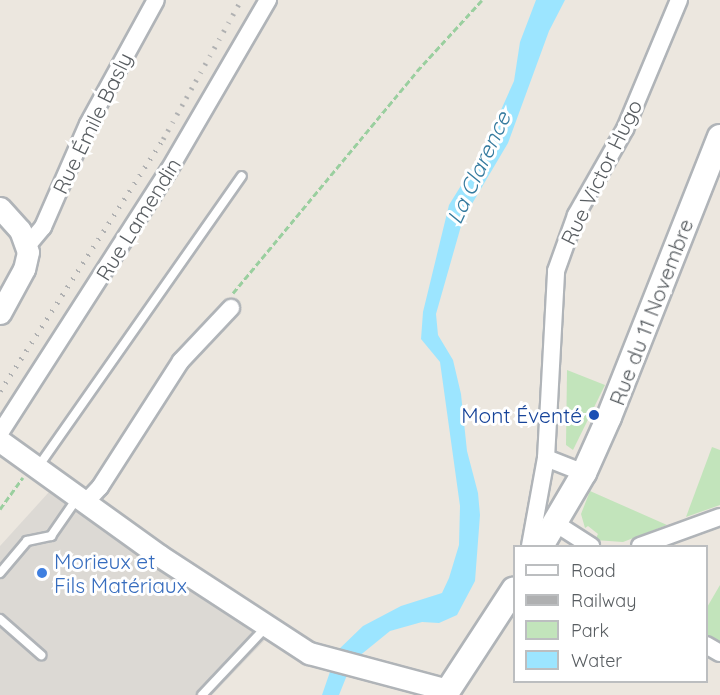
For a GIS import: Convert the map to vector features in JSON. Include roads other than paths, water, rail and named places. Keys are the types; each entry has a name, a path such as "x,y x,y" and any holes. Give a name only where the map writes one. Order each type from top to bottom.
{"main road":[{"name":"Rue du 11 Novembre","path":"543,545 584,472 621,389 720,137"},
{"path":"447,693 513,591"}],"street":[{"name":"Rue Émile Basly","path":"27,246 43,226 84,132 156,0"},
{"name":"Rue Lamendin","path":"0,433 169,170 268,0"},
{"name":"Rue Victor Hugo","path":"530,545 546,458 552,298 561,254 576,215 625,129 679,0"},
{"path":"0,208 20,230 27,246 24,269 0,313"},
{"path":"82,499 100,487 181,361 231,308"},
{"path":"0,441 309,653 447,693"},
{"path":"546,458 584,472"},
{"path":"643,545 720,517"},
{"path":"555,523 589,545"}],"lane":[{"path":"35,465 242,176"},
{"path":"0,573 27,541 51,536 82,499"},
{"path":"0,618 40,655"},
{"path":"202,695 268,626"}],"water":[{"name":"La Clarence","path":"536,0 565,0 549,31 508,143 463,219 436,314 438,335 453,360 461,394 467,451 478,493 480,515 475,581 457,615 439,623 422,622 390,631 358,657 334,654 363,626 401,606 442,593 449,578 459,545 460,506 440,362 421,339 423,312 449,205 483,150 514,81 520,42"},
{"path":"332,666 349,670 339,695 322,695"}],"railway":[{"path":"0,391 163,139 241,0"}],"place":[{"name":"Mont Éventé","path":"594,415"},
{"name":"Morieux et Fils Matériaux","path":"42,573"}]}
